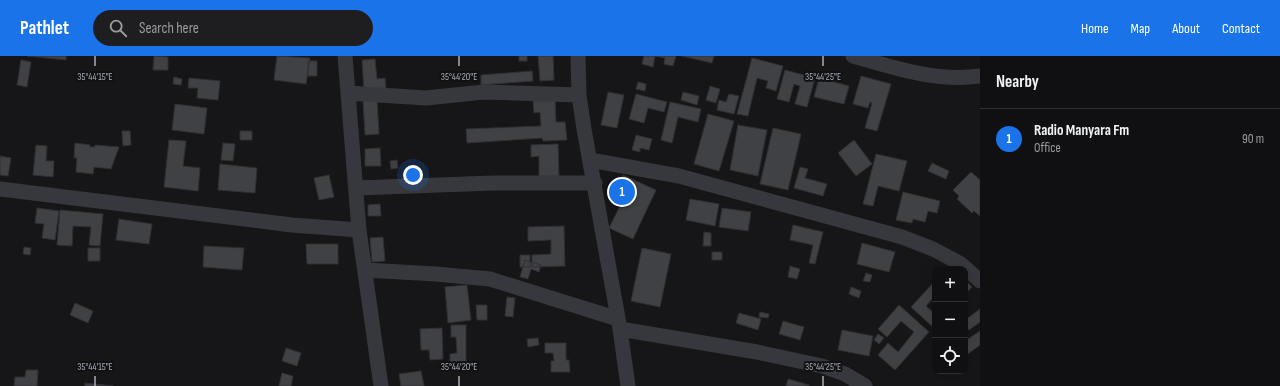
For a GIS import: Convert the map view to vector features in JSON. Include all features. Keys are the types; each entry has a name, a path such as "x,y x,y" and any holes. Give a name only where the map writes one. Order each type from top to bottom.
{"street":[{"path":"345,56 359,230 382,386"},
{"path":"578,56 579,95 619,324 628,386"},
{"path":"853,56 898,69 947,78 980,76"},
{"path":"348,93 426,98 484,92 579,95"},
{"path":"590,160 679,176 902,237 933,249 962,264 980,281"},
{"path":"356,188 493,183 595,183"},
{"path":"0,189 292,225 359,230"},
{"path":"365,270 490,279 619,324 822,366 845,374 865,386"}],"building":[{"path":"27,56 66,56 66,60"},
{"path":"154,56 168,57 168,70 153,70"},
{"path":"277,56 310,58 306,84 274,80"},
{"path":"519,56 527,56 527,61 519,61"},
{"path":"538,56 553,56 554,80 540,81"},
{"path":"644,56 655,56 653,67 642,64"},
{"path":"655,56 676,56 673,66 664,64 665,58"},
{"path":"682,56 714,56 712,63"},
{"path":"752,58 783,66 776,91 766,88 768,81 757,78 748,116 737,114"},
{"path":"375,59 377,79 385,78 386,90 364,91 362,60"},
{"path":"21,60 31,62 27,87 17,85"},
{"path":"308,61 317,61 317,76 308,76"},
{"path":"785,70 815,78 807,107 795,104 800,86 794,84 789,102 777,99"},
{"path":"532,71 533,81 481,85 481,75"},
{"path":"861,76 891,84 877,131 865,128 872,103 870,102 868,108 853,104"},
{"path":"174,77 182,79 181,85 173,84"},
{"path":"189,78 220,81 218,100 197,98 198,88 188,88"},
{"path":"819,78 849,86 844,104 814,97"},
{"path":"638,82 646,84 645,91 636,89"},
{"path":"710,86 720,89 716,103 706,100"},
{"path":"608,92 624,95 617,128 601,125"},
{"path":"683,92 699,96 697,105 681,100"},
{"path":"636,94 667,102 664,112 648,108 644,123 629,119"},
{"path":"729,94 739,96 734,114 717,110 719,100 726,102"},
{"path":"363,100 377,100 379,134 365,135"},
{"path":"555,100 556,122 565,122 567,140 543,141 542,138 467,143 466,129 541,126 540,112 534,113 533,101"},
{"path":"670,102 701,109 698,122 678,117 672,143 661,140"},
{"path":"175,104 207,108 204,134 172,130"},
{"path":"708,114 734,121 719,171 694,164"},
{"path":"738,125 767,130 758,176 730,170"},
{"path":"773,128 801,134 788,190 760,184"},
{"path":"122,131 130,131 131,145 123,146"},
{"path":"240,131 252,131 252,140 240,140"},
{"path":"636,135 652,139 649,150 640,148 640,152 632,150"},
{"path":"169,140 186,141 183,166 200,168 198,191 164,187"},
{"path":"854,140 872,164 856,176 838,153"},
{"path":"75,143 90,145 90,147 95,147 95,145 119,147 111,169 94,167 93,174 76,172 77,158 74,158"},
{"path":"223,143 235,144 233,161 221,160"},
{"path":"558,144 559,176 539,177 539,156 531,157 531,145"},
{"path":"36,145 47,146 46,161 54,161 53,177 33,175"},
{"path":"380,148 381,166 365,166 365,149"},
{"path":"876,154 907,161 899,191 878,186 873,206 863,204"},
{"path":"0,156 11,158 8,176 0,175"},
{"path":"397,160 398,168 391,169 390,161"},
{"path":"932,163 949,171 946,179 928,171"},
{"path":"220,164 257,168 255,193 218,190"},
{"path":"800,167 808,169 805,178 827,184 823,196 794,188"},
{"path":"971,172 980,180 980,216 974,211 972,213 957,199 959,196 953,190"},
{"path":"329,175 334,197 319,200 314,178"},
{"path":"623,175 656,190 633,239 609,228 623,200 613,195"},
{"path":"903,192 940,201 937,213 928,211 925,222 913,219 912,223 896,220"},
{"path":"690,199 719,204 715,226 686,220"},
{"path":"380,204 381,216 368,216 368,205"},
{"path":"37,208 59,211 55,240 42,238 44,224 35,223"},
{"path":"722,208 751,212 748,231 719,227"},
{"path":"60,210 103,214 100,246 89,245 91,227 73,226 72,246 57,245"},
{"path":"119,219 152,224 149,244 116,240"},
{"path":"793,225 823,232 815,264 809,263 813,245 790,240"},
{"path":"564,226 565,266 532,267 532,255 551,254 551,240 528,241 528,227"},
{"path":"704,232 711,233 711,246 703,246"},
{"path":"383,237 385,261 372,262 370,238"},
{"path":"862,243 895,252 889,272 857,264"},
{"path":"306,244 338,244 338,264 307,264"},
{"path":"204,246 244,248 242,270 203,267"},
{"path":"24,247 31,248 30,255 23,254"},
{"path":"88,248 100,248 100,261 88,261"},
{"path":"642,248 671,254 660,307 631,301"},
{"path":"712,252 722,252 722,260 712,260"},
{"path":"520,255 530,255 530,267 520,267"},
{"path":"525,260 541,265 539,272 531,269 528,279 520,277"},
{"path":"790,266 800,269 797,279 788,277"},
{"path":"866,273 872,275 870,282 863,281"},
{"path":"968,283 972,287 968,291"},
{"path":"932,284 932,299 926,306 932,311 932,326 911,307"},
{"path":"467,285 471,320 448,323 445,287"},
{"path":"851,287 861,291 859,298 849,294"},
{"path":"507,297 515,298 513,317 505,316"},
{"path":"75,303 93,311 88,323 70,315"},
{"path":"476,305 487,305 487,320 477,320"},
{"path":"899,305 929,332 895,370 878,355 888,343 898,352 914,332 901,321 887,337 878,329"},
{"path":"980,309 980,322 969,330 968,318"},
{"path":"760,312 769,314 768,318 759,317"},
{"path":"739,313 761,319 758,330 736,323"},
{"path":"783,321 804,327 800,340 779,334"},
{"path":"451,325 466,325 466,364 450,364 450,354 457,353 456,337 451,337"},
{"path":"442,328 443,359 430,360 429,350 421,350 420,329"},
{"path":"842,330 873,336 869,356 838,350"},
{"path":"980,331 980,345 968,354 968,339"},
{"path":"878,334 884,338 879,344 874,340"},
{"path":"538,338 539,345 528,347 527,339"},
{"path":"545,343 566,343 566,360 569,360 570,372 551,372 551,361 554,361 553,353 545,353"},
{"path":"286,348 301,353 297,366 282,361"},
{"path":"26,370 38,370 37,386 14,386 15,377 25,377"},
{"path":"421,371 424,386 401,386 399,374"},
{"path":"282,373 293,376 291,386 279,386"},
{"path":"788,379 809,385 809,386 786,386"},
{"path":"85,383 114,386 85,386"}],"place":[{"name":"Radio Manyara Fm","path":"622,192"}]}
